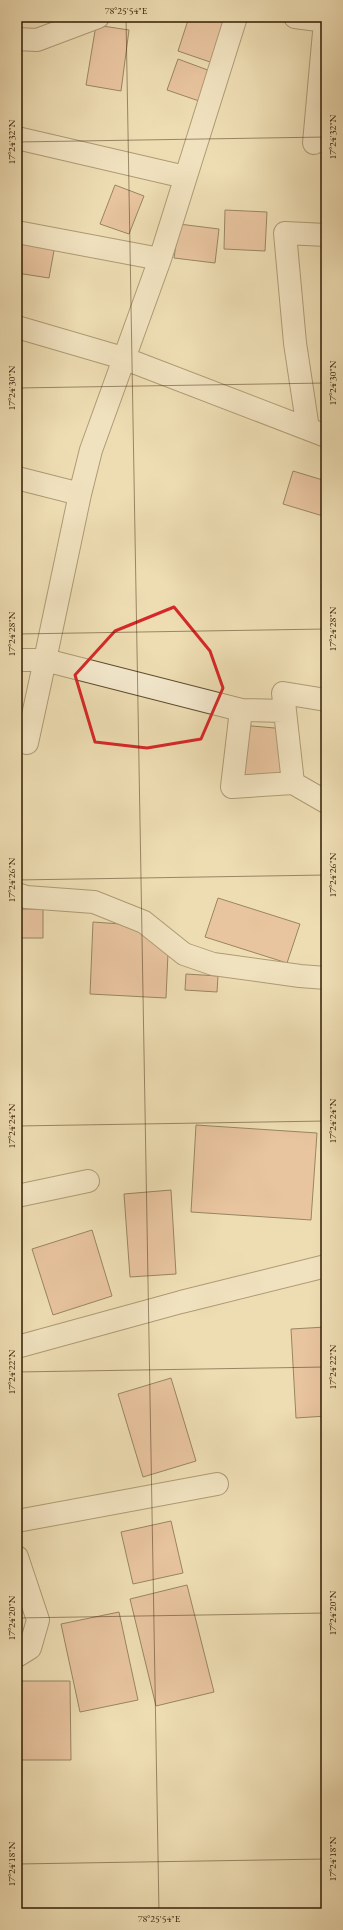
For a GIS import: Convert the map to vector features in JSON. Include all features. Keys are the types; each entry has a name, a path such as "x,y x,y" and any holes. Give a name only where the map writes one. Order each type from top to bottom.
{"street":[{"path":"17,40 37,40 98,17"},
{"path":"27,743 80,494 92,450 160,259 236,17"},
{"path":"295,17 326,21 314,143"},
{"path":"17,138 185,177"},
{"path":"17,232 160,259"},
{"path":"317,432 294,343 284,233 326,235"},
{"path":"17,327 124,358 317,432"},
{"path":"17,478 80,494"},
{"path":"17,660 45,660 241,710 285,711"},
{"path":"293,783 283,693 326,700"},
{"path":"241,710 232,787 293,783 326,802"},
{"path":"17,894 26,897 94,902 144,922 184,954 213,964 300,976 326,978"},
{"path":"17,1196 88,1181"},
{"path":"17,1347 181,1302 326,1266"},
{"path":"17,1521 217,1484"},
{"path":"17,1557 38,1620 30,1648 17,1656"}],"highlighted area":[{"path":"174,607 210,651 223,688 201,739 147,748 95,742 75,675 115,631"}],"building":[{"path":"189,17 209,17 226,23 213,63 178,51"},
{"path":"96,25 129,30 121,91 86,85"},
{"path":"178,59 213,72 202,102 167,90"},
{"path":"115,185 144,196 129,234 100,224"},
{"path":"225,210 267,212 265,251 224,249"},
{"path":"179,224 219,229 215,263 174,258"},
{"path":"17,239 55,245 49,278 17,273"},
{"path":"293,471 326,481 326,506 323,516 283,504"},
{"path":"241,725 286,729 282,781 237,777"},
{"path":"218,898 300,924 287,963 205,937"},
{"path":"17,909 43,909 43,938 17,938"},
{"path":"93,922 135,925 168,953 166,998 90,994"},
{"path":"186,974 218,976 217,992 185,990"},
{"path":"196,1125 317,1133 311,1220 191,1212"},
{"path":"171,1190 176,1274 130,1277 124,1194"},
{"path":"92,1230 112,1296 53,1315 32,1249"},
{"path":"326,1327 326,1416 296,1418 291,1329"},
{"path":"171,1378 196,1461 143,1477 118,1394"},
{"path":"171,1521 183,1573 133,1584 121,1532"},
{"path":"187,1585 214,1692 156,1706 130,1599"},
{"path":"119,1612 138,1700 80,1712 61,1624"},
{"path":"17,1681 70,1681 71,1760 17,1760"}]}
